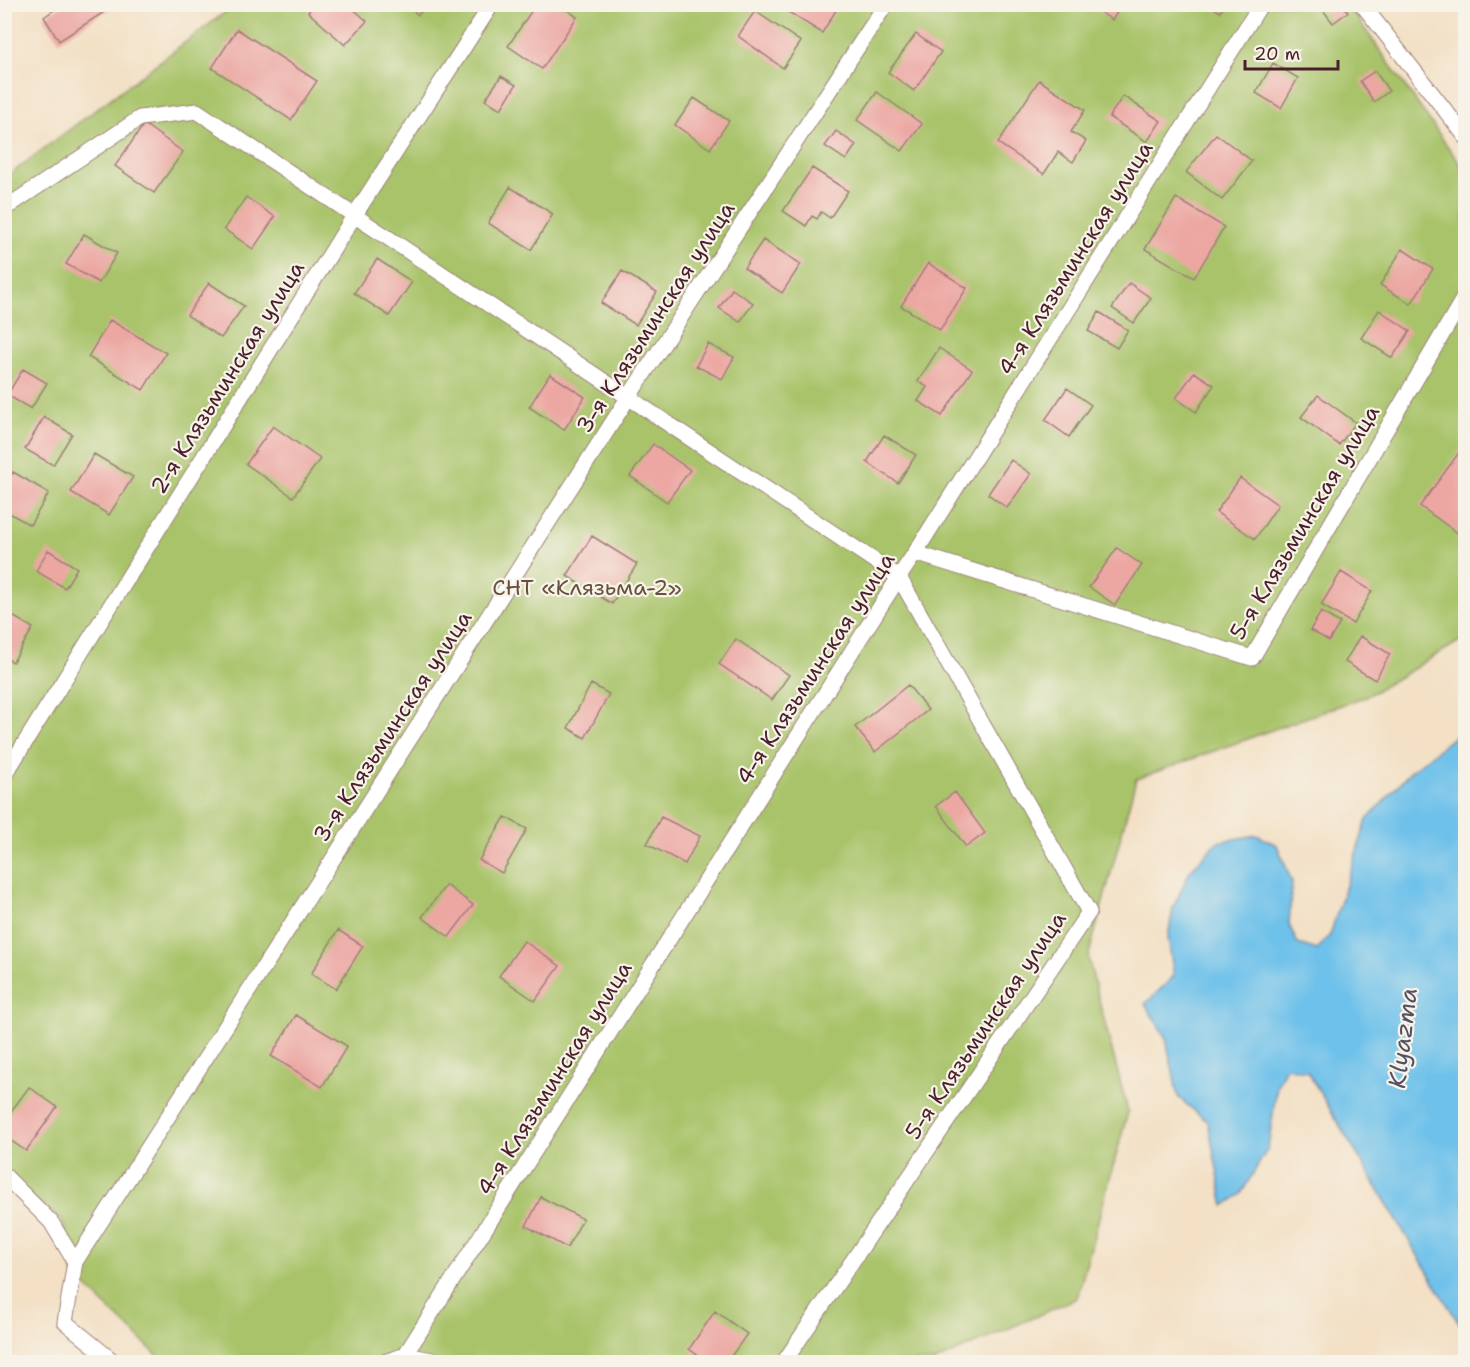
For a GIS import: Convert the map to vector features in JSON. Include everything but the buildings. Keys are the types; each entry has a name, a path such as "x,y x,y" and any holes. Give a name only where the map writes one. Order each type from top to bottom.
{"lane":[{"name":"2-я Клязьминская улица","path":"4,776 354,216 492,4"},
{"name":"3-я Клязьминская улица","path":"75,1262 628,398 885,4"},
{"name":"4-я Клязьминская улица","path":"405,1355 915,554 1261,4"},
{"path":"1362,4 1466,137"},
{"path":"4,209 140,118 196,111 899,577"},
{"name":"5-я Клязьминская улица","path":"915,554 1252,658 1466,294"},
{"name":"5-я Клязьминская улица","path":"784,1362 1089,912 899,577"},
{"path":"4,1175 51,1222 75,1262 65,1322 114,1362"},
{"path":"384,1362 405,1355 443,1362"}],"green space":[{"name":"СНТ «Клязьма-2»","path":"235,5 1348,5 1465,171 1465,638 1369,695 1136,779 1088,958 1128,1112 1077,1298 934,1362 164,1362 73,1274 63,1222 5,1175 5,178"}],"water":[{"name":"Klyazma","path":"1465,728 1465,1330 1458,1322 1307,1071 1286,1067 1277,1085 1268,1148 1241,1194 1224,1206 1208,1122 1178,1097 1166,1038 1145,1004 1174,976 1168,937 1173,908 1190,871 1217,842 1257,835 1277,845 1292,882 1289,925 1298,944 1317,950 1330,935 1367,820 1410,772"}]}
